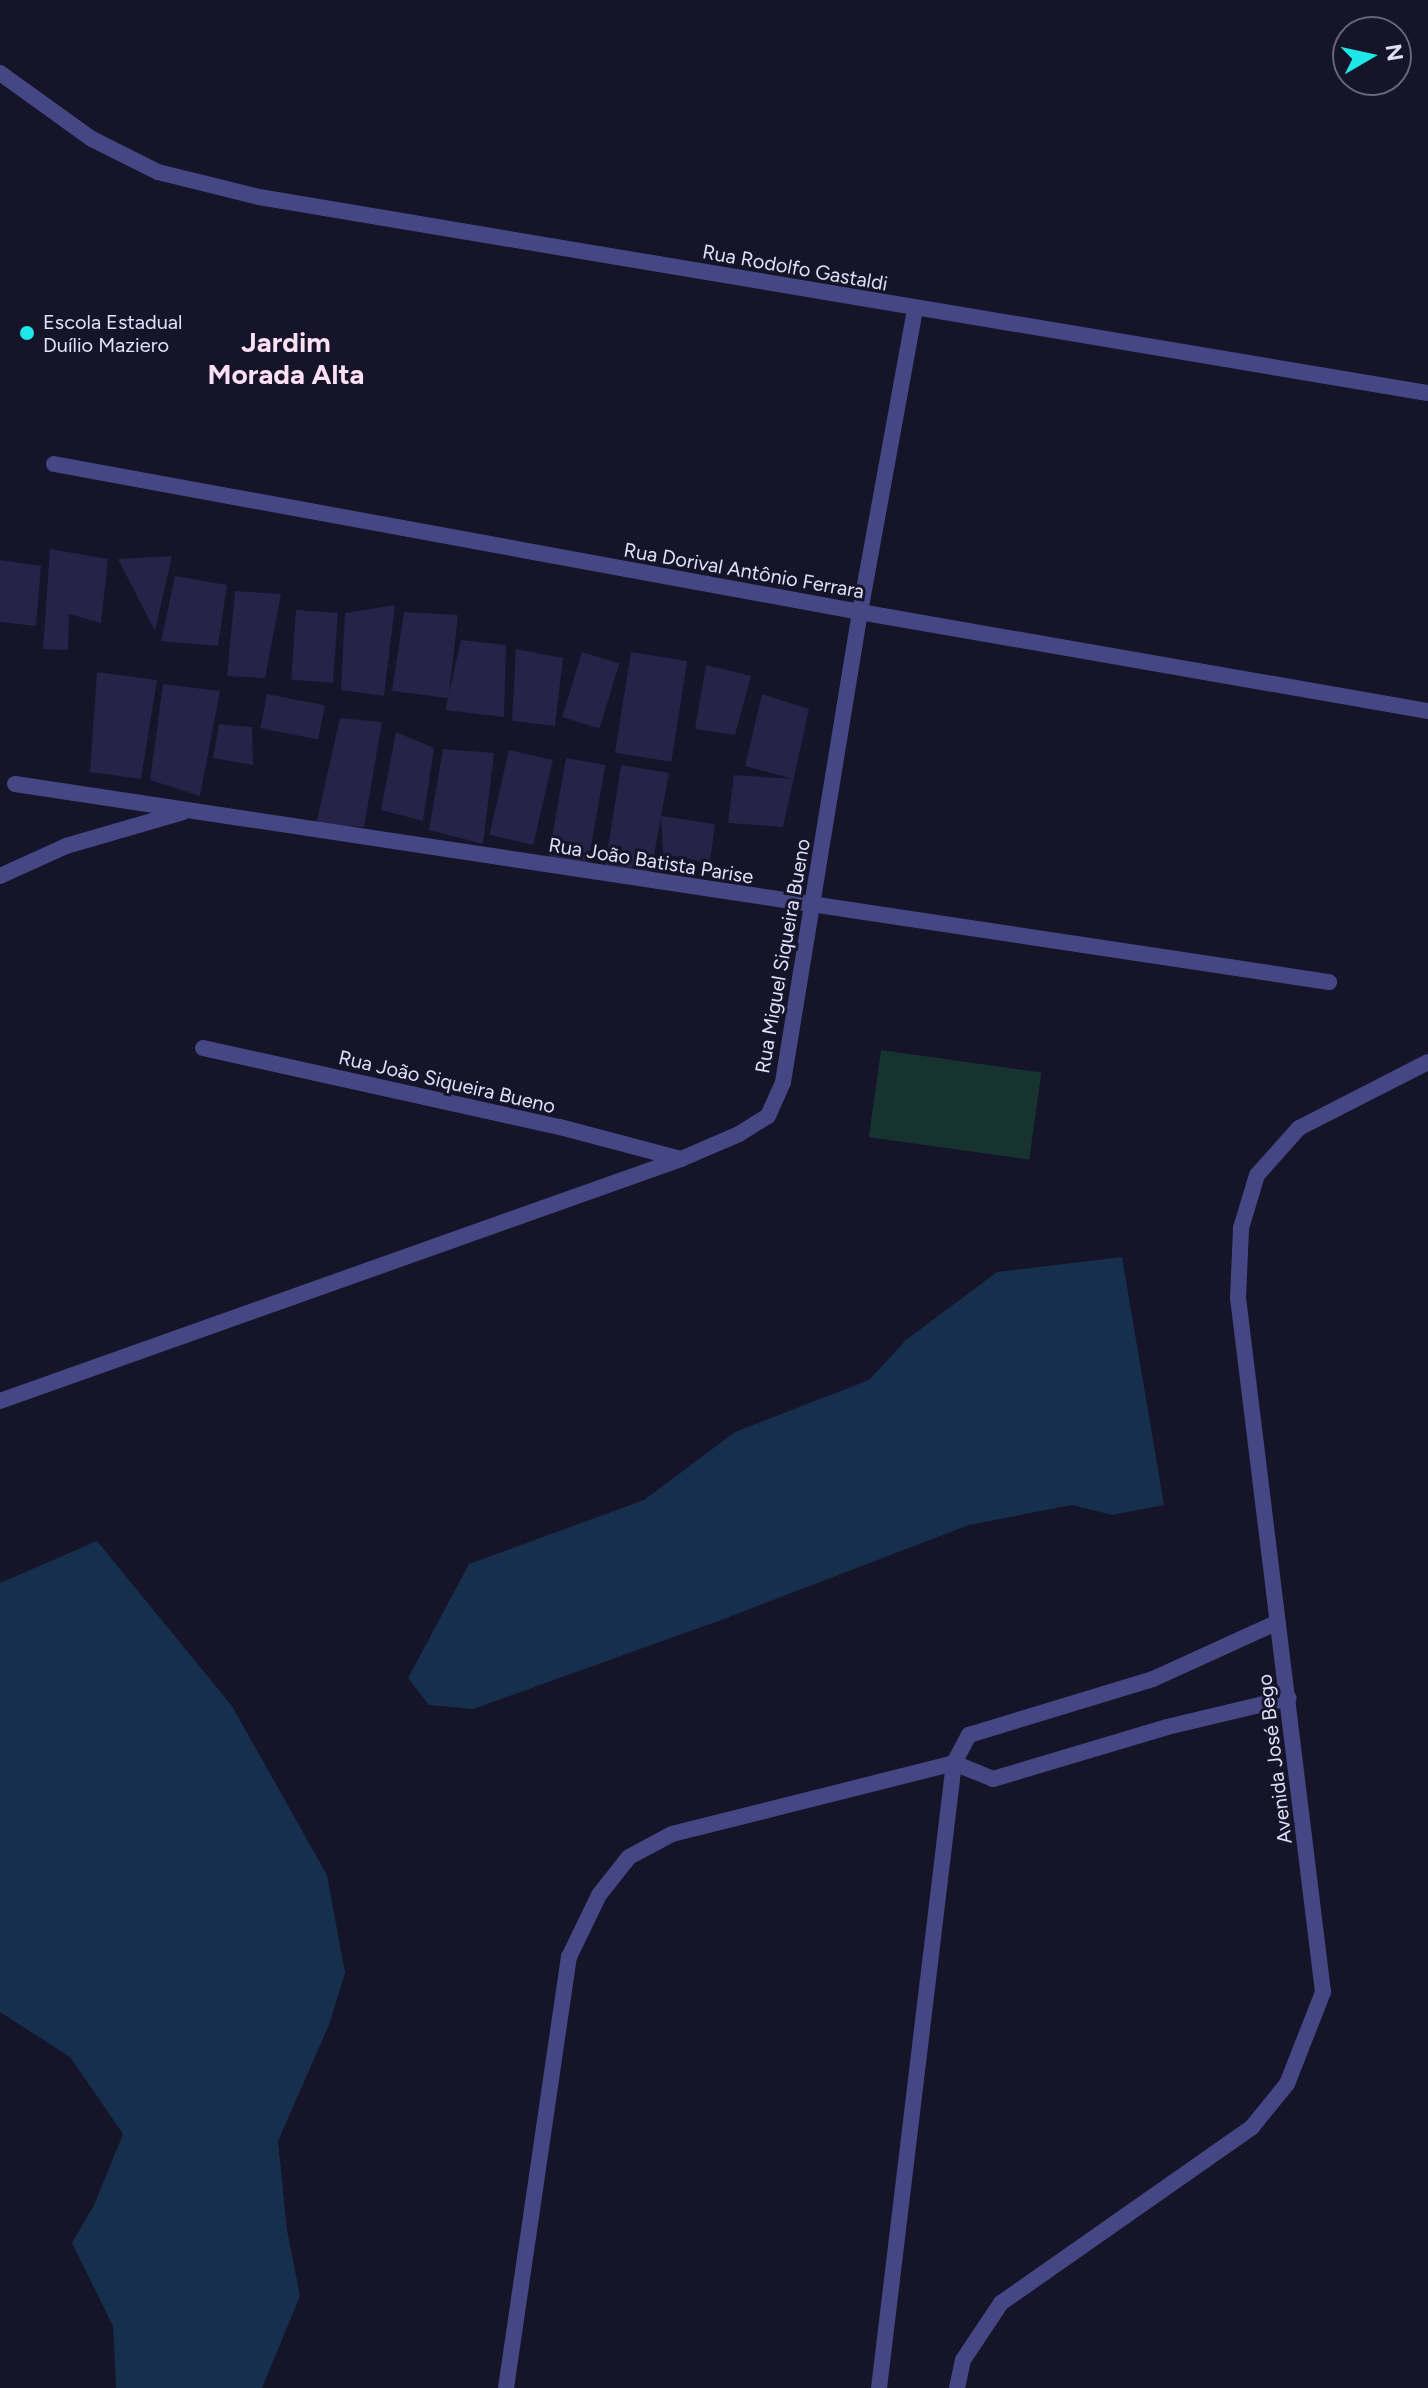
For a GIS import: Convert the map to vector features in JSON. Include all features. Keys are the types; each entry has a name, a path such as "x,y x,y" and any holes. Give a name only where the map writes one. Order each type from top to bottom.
{"street":[{"name":"Rua Rodolfo Gastaldi","path":"0,73 92,139 158,172 259,197 1428,393"},
{"name":"Rua Miguel Siqueira Bueno","path":"0,1401 681,1159 739,1134 768,1116 783,1082 860,612 915,308"},
{"name":"Rua Dorival Antônio Ferrara","path":"54,464 860,612 1428,711"},
{"name":"Rua João Batista Parise","path":"15,784 1329,982"},
{"path":"0,876 66,846 189,811"},
{"name":"Rua João Siqueira Bueno","path":"203,1048 560,1127 681,1159"},
{"name":"Avenida José Bego","path":"957,2388 963,2360 1001,2303 1252,2127 1287,2084 1323,1992 1238,1298 1241,1228 1257,1175 1299,1128 1428,1062"},
{"path":"879,2388 954,1763 969,1735 1153,1679 1278,1622"},
{"path":"506,2388 569,1957 599,1895 629,1857 672,1834 954,1763 993,1779 1167,1727 1289,1698"}],"green space":[{"path":"881,1050 1041,1073 1029,1160 869,1137"}],"water":[{"path":"1122,1257 1164,1505 1112,1515 1072,1505 969,1525 721,1620 473,1709 429,1705 408,1678 469,1564 644,1500 735,1432 869,1380 906,1340 997,1272"},
{"path":"97,1541 232,1706 327,1875 345,1973 329,2025 278,2141 287,2230 300,2296 262,2388 116,2388 113,2326 72,2243 94,2205 123,2134 70,2057 0,2012 0,1583"}],"building":[{"path":"50,549 108,559 101,623 69,614 68,650 43,649"},
{"path":"172,556 155,631 118,559"},
{"path":"0,560 41,566 36,626 0,622"},
{"path":"175,576 227,585 218,646 161,641"},
{"path":"235,591 281,594 265,678 227,676"},
{"path":"395,605 384,696 341,690 345,613"},
{"path":"296,610 338,613 333,683 291,680"},
{"path":"404,612 458,615 449,693 461,640 506,645 504,717 445,710 448,698 392,691"},
{"path":"516,649 563,658 555,726 512,721"},
{"path":"582,652 619,663 599,728 562,717"},
{"path":"631,652 687,661 671,762 615,753"},
{"path":"706,665 751,676 735,735 695,729"},
{"path":"97,672 157,680 141,779 90,772"},
{"path":"163,684 220,691 200,796 150,780"},
{"path":"267,694 325,705 318,740 260,728"},
{"path":"762,694 809,709 783,827 728,823 734,775 793,779 745,766"},
{"path":"340,718 382,722 364,827 316,824"},
{"path":"219,724 252,727 253,765 213,758"},
{"path":"396,732 434,748 423,821 381,810"},
{"path":"443,749 494,753 483,844 429,830"},
{"path":"509,750 553,760 533,845 489,835"},
{"path":"566,758 605,765 588,866 548,859"},
{"path":"621,765 669,773 650,878 605,868"},
{"path":"661,816 715,824 710,863 663,854"}],"place":[{"name":"Escola Estadual Duílio Maziero","path":"27,333"}],"district":[{"name":"Jardim Morada Alta","path":"286,358"}]}
